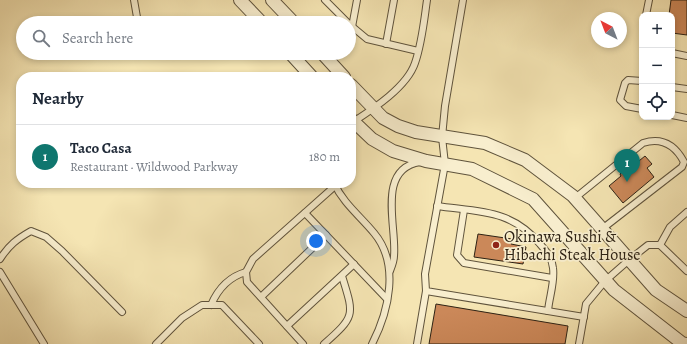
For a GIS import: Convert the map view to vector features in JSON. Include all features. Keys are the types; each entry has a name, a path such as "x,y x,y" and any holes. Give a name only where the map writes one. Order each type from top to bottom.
{"street":[{"path":"240,0 255,16"},
{"path":"272,0 287,16"},
{"path":"296,60 307,72"},
{"path":"328,60 339,72"},
{"path":"356,90 383,118 398,126 442,137 485,143 525,160 575,198 656,290 687,311"},
{"path":"356,125 372,139 392,150 426,161 472,169 533,198 614,290 682,343 686,344"}],"lane":[{"path":"134,0 137,16"},
{"path":"325,0 341,16"},
{"path":"353,16 357,0"},
{"path":"386,44 394,0"},
{"path":"356,120 374,109 410,75 415,64 418,51 427,0"},
{"path":"417,344 426,290 425,274 445,164 442,137 445,106 463,0"},
{"path":"647,12 649,0"},
{"path":"356,30 367,39 418,51"},
{"path":"675,54 687,56"},
{"path":"639,81 628,80 624,83 620,100 626,106 639,108"},
{"path":"675,87 687,89"},
{"path":"675,116 687,118"},
{"path":"575,198 643,143 653,140 661,140 670,144 681,156 684,162 682,167 602,229"},
{"path":"372,344 378,332 387,299 390,271 394,256 391,205 393,186 399,174 409,164 426,161"},
{"path":"303,344 247,282 246,272 253,259 330,188"},
{"path":"336,188 339,194 375,234 382,246 390,271"},
{"path":"437,206 500,215 513,220 532,234 550,257 553,269 548,311"},
{"path":"464,210 457,255 464,263 552,278"},
{"path":"660,245 670,227 687,212"},
{"path":"304,213 387,299"},
{"path":"0,260 9,246 16,239 31,231 46,237 62,251 122,312"},
{"path":"261,297 326,235"},
{"path":"579,344 586,304 606,281 648,245 660,245 687,271"},
{"path":"287,326 354,264"},
{"path":"0,272 44,344"},
{"path":"211,305 217,291 235,275 246,272"},
{"path":"324,344 349,320 351,305 342,276"},
{"path":"426,290 584,317"},
{"path":"156,344 182,318 202,305 222,306 259,344"}],"building":[{"path":"671,0 687,0 687,35 675,33 675,12 669,12"},
{"path":"645,156 652,164 647,168 654,177 623,203 609,186 621,176 620,174 626,168 628,170"},
{"path":"478,234 512,239 511,244 526,247 523,264 474,257"},
{"path":"436,304 568,326 565,344 429,344"}],"place":[{"name":"Taco Casa","path":"627,182"},
{"name":"Okinawa Sushi & Hibachi Steak House","path":"496,245"}]}
